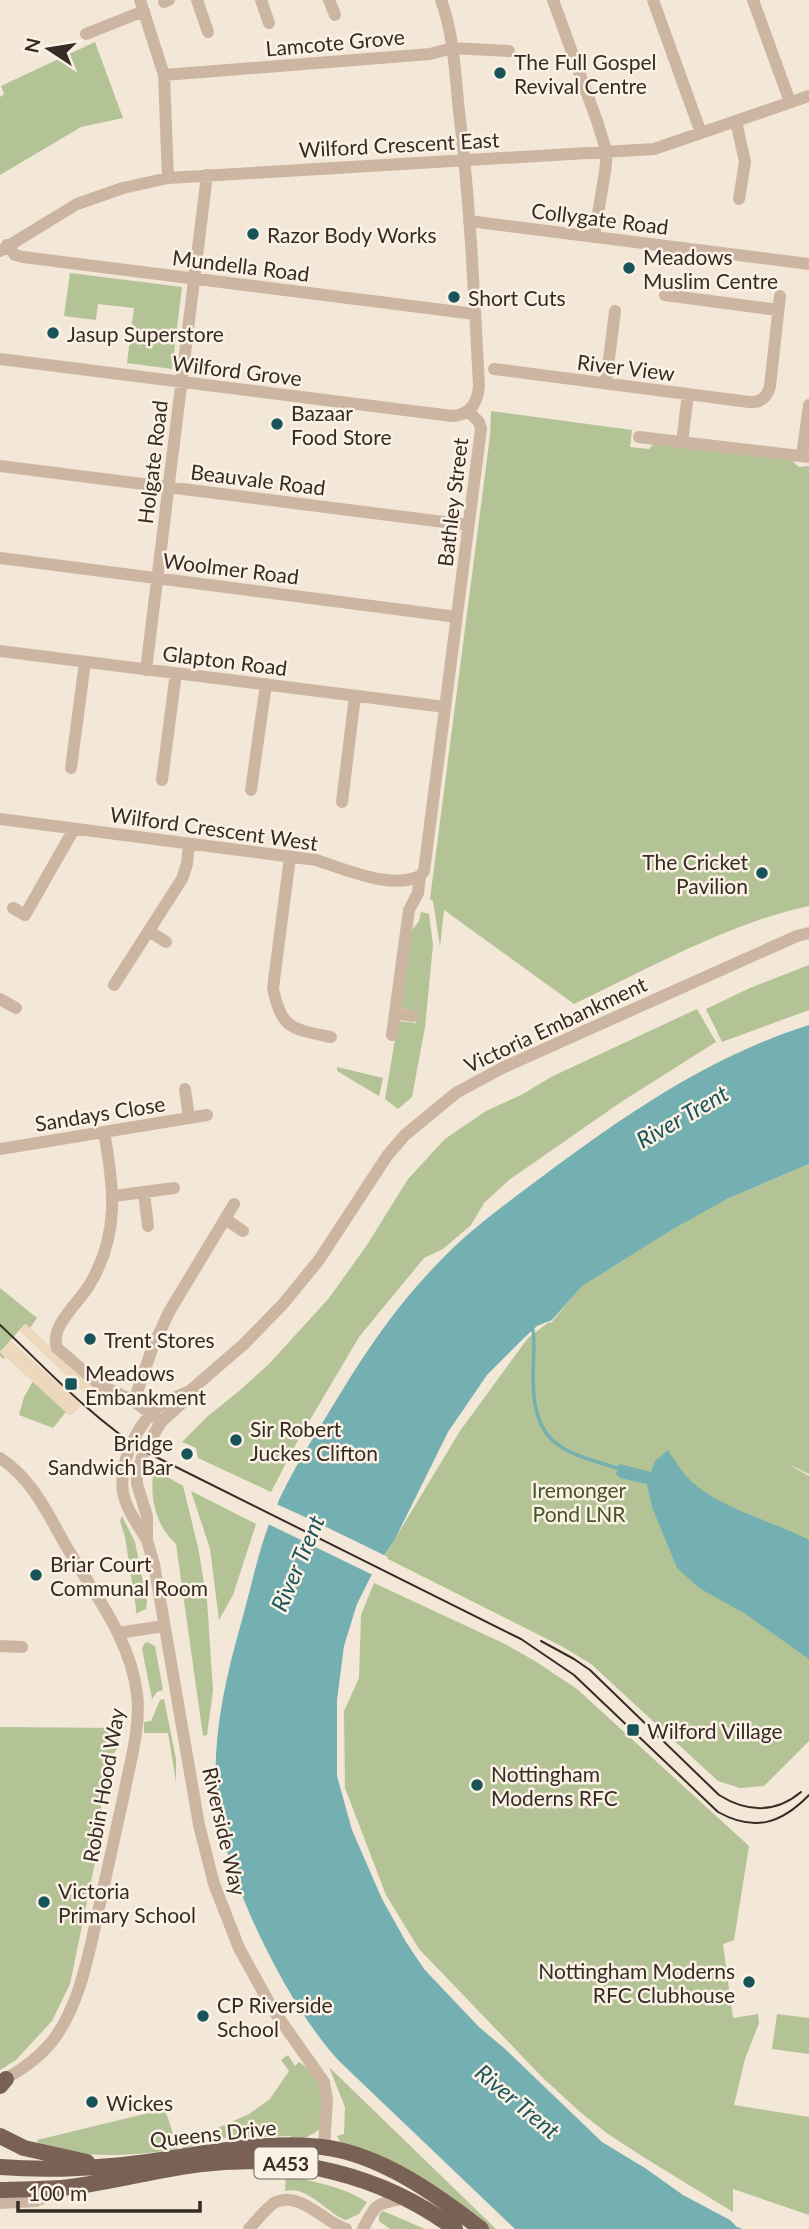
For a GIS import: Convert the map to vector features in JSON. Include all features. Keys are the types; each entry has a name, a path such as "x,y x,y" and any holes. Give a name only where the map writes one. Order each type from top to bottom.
{"main road":[{"path":"0,2136 24,2148 105,2174"},
{"name":"Queens Drive","path":"105,2174 246,2147 324,2147 367,2159 419,2184 481,2229"},
{"name":"Queens Drive","path":"324,2147 325,2155 344,2163 360,2179"},
{"name":"Queens Drive","path":"105,2174 242,2161 299,2164 372,2183 406,2198 455,2229"},
{"name":"A453","path":"0,2167 105,2174"},
{"name":"A453","path":"0,2190 69,2187 105,2174"}],"street":[{"path":"197,0 208,32"},
{"path":"261,0 269,23"},
{"path":"329,0 335,15"},
{"name":"Bathley Street","path":"392,1035 409,910 418,893 419,876 424,871 481,429 479,422 468,411 476,402 480,385 465,159 450,31 441,0"},
{"path":"553,0 607,153 594,237"},
{"path":"653,0 701,133"},
{"path":"753,0 790,102"},
{"path":"86,34 142,5 164,75 168,178"},
{"name":"Lamcote Grove","path":"164,75 430,54 452,48 509,51"},
{"name":"Wilford Crescent East","path":"4,248 77,204 123,188 168,178 661,148 809,96"},
{"path":"736,121 745,162 739,199"},
{"name":"Holgate Road","path":"146,670 207,175"},
{"name":"Collygate Road","path":"469,222 809,264"},
{"name":"Mundella Road","path":"4,248 23,257 475,314"},
{"path":"666,295 778,310"},
{"name":"River View","path":"494,369 748,402 763,399 770,386 780,296"},
{"path":"606,383 615,311"},
{"name":"Wilford Grove","path":"0,359 452,416 468,411"},
{"name":"River View","path":"682,442 688,394"},
{"path":"639,437 806,457 809,405"},
{"name":"Beauvale Road","path":"0,466 468,525"},
{"name":"Woolmer Road","path":"0,558 457,617"},
{"name":"Glapton Road","path":"0,651 445,707"},
{"path":"71,768 85,662"},
{"path":"162,780 176,673"},
{"path":"251,790 266,684"},
{"path":"342,802 355,696"},
{"name":"Wilford Crescent West","path":"0,819 316,860 359,875 377,878 405,880 419,876"},
{"path":"13,908 25,915 74,829"},
{"path":"114,985 182,879 189,844"},
{"path":"290,857 273,988 276,1005 280,1015 297,1030 331,1037"},
{"path":"149,931 166,942"},
{"name":"Victoria Embankment","path":"172,1405 182,1403 190,1390 244,1344 283,1304 319,1260 387,1156 420,1121 456,1093 502,1068 785,941 809,933"},
{"path":"395,1013 413,1016"},
{"path":"185,1089 189,1118"},
{"name":"Sandays Close","path":"0,1149 207,1115"},
{"path":"104,1132 114,1196 107,1245 90,1286 57,1329 54,1341 57,1348 100,1385 134,1401 156,1418"},
{"path":"114,1196 174,1188"},
{"path":"144,1193 148,1226"},
{"path":"134,1401 152,1349 169,1312 233,1204"},
{"path":"225,1219 243,1231"},
{"name":"Riverside Way","path":"172,1405 132,1444 122,1478 123,1492 147,1540 153,1564 199,1825 214,1884 239,1948 261,1988 324,2082 327,2100 324,2147"},
{"name":"Robin Hood Way","path":"0,1458 24,1480 43,1504 118,1633 132,1670 137,1693 138,1718 117,1830 88,1957 75,1997 54,2039 22,2069 2,2082"},
{"path":"118,1633 164,1626"},
{"path":"0,1646 22,1647"},
{"path":"0,2203 36,2201 69,2187"},
{"path":"363,2229 373,2208 406,2198"},
{"path":"249,2229 276,2202 296,2201 346,2229"}],"green space":[{"path":"95,42 123,118 81,127 0,175 0,97 4,94 1,86"},
{"path":"70,273 182,287 172,369 127,363 134,308 98,304 96,320 64,316"},
{"path":"491,411 632,430 630,447 649,449 654,443 791,460 799,467 809,466 809,906 719,935 574,1004 444,910 440,947 433,901 430,899 490,436"},
{"path":"421,912 429,914 433,945 425,1027 412,1097 398,1109 385,1099 398,1021 416,1023 418,1012 400,1007 410,933 419,921"},
{"path":"809,965 809,1010 722,1042 706,1009"},
{"path":"697,1009 716,1042 621,1102 509,1180 484,1203 471,1225 443,1249 424,1258 359,1337 271,1492 198,1458 196,1448 182,1442 269,1364 329,1298 367,1245 408,1179 445,1139 486,1111 551,1077"},
{"path":"337,1067 383,1078 379,1096 337,1071"},
{"name":"Iremonger Pond LNR","path":"809,1164 809,1474 788,1464 809,1476 809,1741 764,1786 740,1788 718,1781 591,1664 563,1647 384,1557 460,1431 528,1338 551,1323 581,1286 706,1208"},
{"path":"0,1288 37,1318 30,1328 25,1324 0,1352"},
{"path":"33,1381 66,1412 53,1428 19,1415 24,1397"},
{"path":"154,1469 183,1486 198,1547 207,1600 213,1691 207,1735 203,1736 176,1544 163,1528 155,1510 152,1489"},
{"path":"191,1491 256,1524 233,1595 219,1620 210,1549"},
{"path":"122,1516 135,1542 147,1602 146,1609 133,1615 136,1608 120,1521"},
{"path":"374,1583 505,1644 577,1689 749,1846 734,1940 723,1944 733,2018 758,2014 759,2023 745,2059 734,2105 809,2117 809,2215 733,2189 733,2212 608,2134 542,2077 419,1949 386,1895 345,1788 344,1711 359,1678 361,1615"},
{"path":"147,1642 155,1646 163,1690 157,1692 152,1699 142,1649"},
{"path":"164,1699 176,1759 176,1782 168,1733 144,1733 144,1722 151,1721 160,1700"},
{"name":"Victoria Primary School","path":"0,1727 119,1728 117,1749 112,1755 100,1812 104,1819 70,1984 52,2021 16,2060 0,2070"},
{"path":"777,2014 809,2018 809,2054 772,2049"},
{"path":"288,2055 295,2066 299,2062 308,2069 318,2084 322,2100 320,2129 301,2141 292,2141 291,2136 220,2138 183,2149 182,2144 201,2138 249,2114 270,2099 289,2071 281,2060"},
{"path":"329,2067 496,2229 489,2229 456,2201 341,2144 337,2136 344,2134 345,2107"},
{"path":"165,2109 178,2149 125,2155 89,2154 55,2148 38,2143 37,2140"},
{"path":"286,2176 338,2188 367,2202 359,2214 346,2220 301,2192 285,2191"},
{"path":"383,2211 425,2229 390,2229 379,2221 379,2215"}],"shaded area":[{"path":"26,1324 96,1389 89,1397 20,1331"},
{"path":"11,1341 81,1406 70,1416 0,1352"}],"water":[{"name":"River Trent","path":"809,1025 809,1164 727,1199 582,1286 552,1320 537,1326 487,1375 448,1432 395,1539 371,1576 357,1604 344,1646 337,1700 337,1776 352,1830 382,1899 424,1969 479,2027 602,2142 683,2195 743,2229 515,2229 339,2061 300,2008 262,1941 233,1869 217,1805 217,1737 229,1670 261,1549 281,1496 310,1443 365,1355 423,1279 489,1217 637,1110 737,1053"},
{"path":"668,1450 687,1477 713,1497 809,1540 809,1659 744,1613 699,1588 677,1568 652,1507 647,1484 620,1478 616,1474 619,1464 651,1472 655,1461"}],"pier":[{"path":"274,1503 388,1557 375,1576 266,1523"}],"waterway":[{"path":"533,1330 535,1401 545,1432 566,1450 617,1468"}],"tram line":[{"path":"0,1325 87,1408 144,1451 521,1639 574,1675 718,1812 743,1822 766,1822 788,1813 809,1795"},
{"path":"541,1641 590,1670 719,1795 729,1801 750,1807 771,1807 801,1792"}],"place":[{"name":"The Full Gospel Revival Centre","path":"500,73"},
{"name":"Razor Body Works","path":"253,234"},
{"name":"Meadows Muslim Centre","path":"629,268"},
{"name":"Short Cuts","path":"454,297"},
{"name":"Jasup Superstore","path":"53,333"},
{"name":"Bazaar Food Store","path":"277,424"},
{"name":"The Cricket Pavilion","path":"762,873"},
{"name":"Trent Stores","path":"90,1339"},
{"name":"Meadows Embankment","path":"71,1384"},
{"name":"Sir Robert Juckes Clifton","path":"236,1440"},
{"name":"Bridge Sandwich Bar","path":"187,1454"},
{"name":"Briar Court Communal Room","path":"36,1575"},
{"name":"Wilford Village","path":"633,1730"},
{"name":"Nottingham Moderns RFC","path":"477,1785"},
{"name":"Victoria Primary School","path":"44,1902"},
{"name":"Nottingham Moderns RFC Clubhouse","path":"749,1982"},
{"name":"CP Riverside School","path":"203,2016"},
{"name":"Wickes","path":"92,2102"}]}
